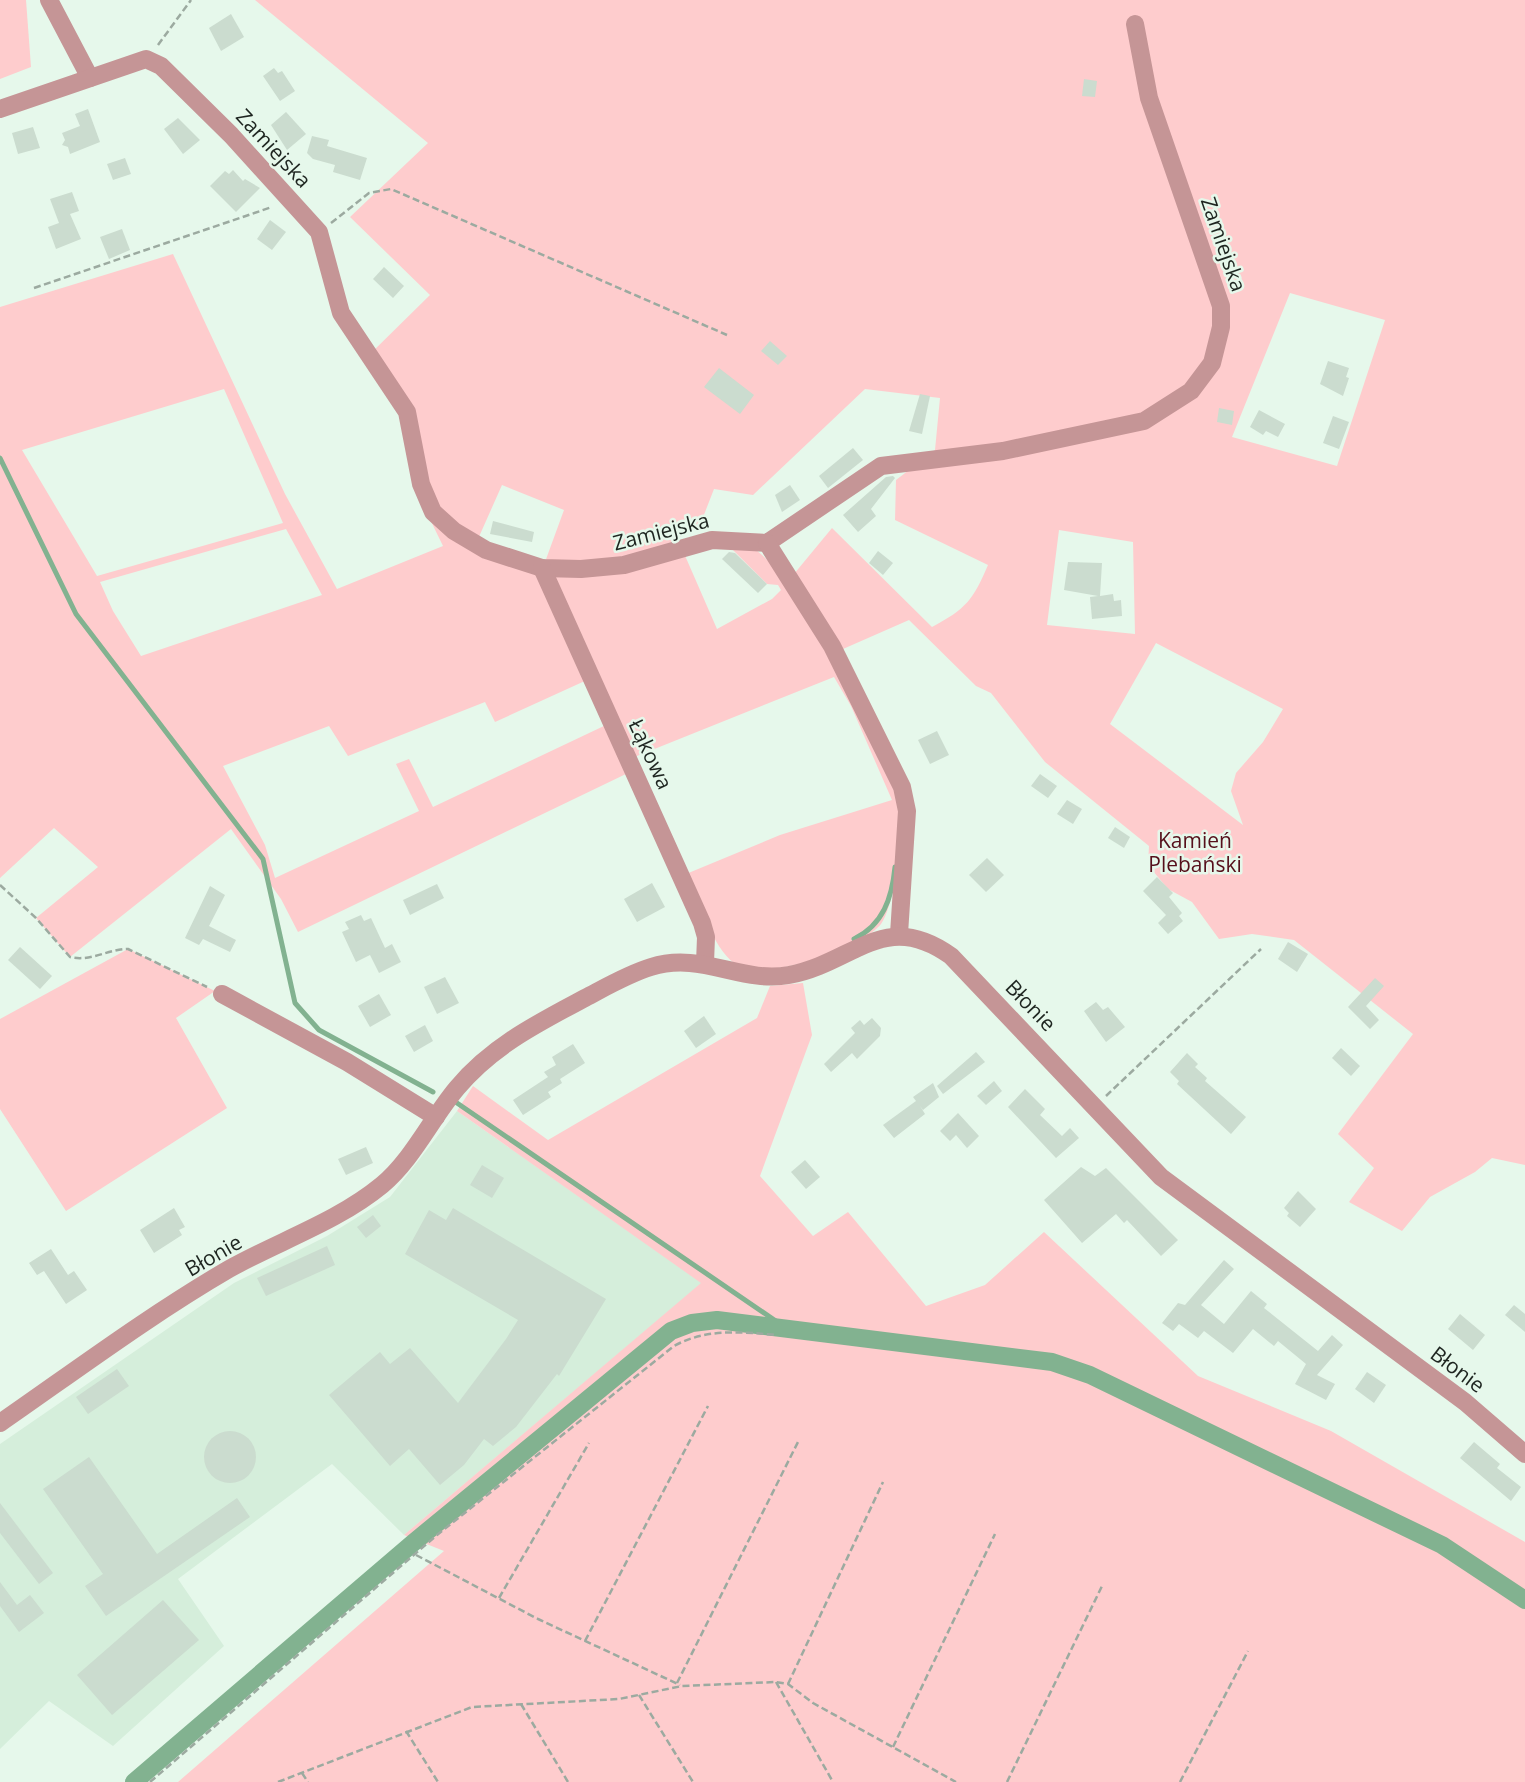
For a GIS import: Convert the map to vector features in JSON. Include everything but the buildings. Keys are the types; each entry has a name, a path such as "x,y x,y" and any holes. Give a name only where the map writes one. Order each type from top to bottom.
{"street":[{"path":"49,0 90,78"},
{"name":"Zamiejska","path":"146,59 161,66 290,198 319,232 341,313 408,412 421,484 433,512 454,531 486,550 542,568 581,569 624,565 712,540 766,543 881,466 1003,451 1144,421 1191,391 1212,363 1221,327 1221,306 1149,98 1135,24"},
{"path":"0,109 146,59"},
{"path":"766,543 832,646 902,787 907,811 898,934"},
{"name":"Łąkowa","path":"542,568 702,923 706,937 705,963"},
{"name":"Błonie","path":"0,1423 230,1269 359,1201 383,1185 404,1162 474,1069 523,1031 649,967 666,962 705,963 761,976 791,975 898,934 927,941 951,956 1096,1106 1148,1164 1174,1188 1465,1402 1525,1454"},
{"path":"222,994 347,1062 436,1117"}],"path":[{"path":"146,59 191,0"},
{"path":"319,232 369,193 391,189 727,335"},
{"path":"34,288 258,214 290,198"},
{"path":"0,885 36,918 70,957 95,957 116,949 128,949 222,994"},
{"path":"1096,1106 1262,949"},
{"path":"150,1782 416,1555 674,1346 695,1334 739,1332 777,1335"},
{"path":"585,1641 708,1406"},
{"path":"677,1683 798,1442"},
{"path":"499,1598 589,1443"},
{"path":"788,1684 883,1482"},
{"path":"893,1747 995,1534"},
{"path":"416,1555 585,1641 682,1686"},
{"path":"1007,1782 1103,1584"},
{"path":"1180,1782 1248,1651"},
{"path":"776,1682 833,1782"},
{"path":"278,1782 472,1707 639,1695 682,1686 776,1682 788,1684 813,1703 956,1782"},
{"path":"639,1695 693,1782"},
{"path":"521,1704 568,1782"},
{"path":"406,1731 438,1782"},
{"path":"302,1773 308,1782"}],"shaded area":[{"path":"457,1111 702,1283 404,1535 332,1464 178,1579 224,1646 113,1746 49,1701 0,1749 0,1444 234,1283 327,1236 390,1197"}],"green space":[{"path":"0,0 26,0 31,67 0,79"},
{"name":"Kamień Plebański","path":"255,0 1525,0 1525,1165 1492,1158 1475,1172 1430,1197 1402,1231 1349,1202 1374,1168 1338,1134 1413,1034 1294,940 1252,934 1219,939 1192,902 1168,889 1148,865 1149,846 1045,762 991,693 976,686 909,620 843,649 794,574 832,528 932,627 961,609 978,587 988,565 895,520 896,480 935,450 940,398 865,389 753,495 714,489 700,525 677,539 679,543 617,563 545,562 564,510 502,485 478,539 538,573 569,649 587,680 495,722 485,702 348,756 329,726 223,766 265,845 275,878 419,811 396,764 409,759 433,807 606,725 628,773 298,932 281,899 231,829 70,957 36,918 98,867 54,828 0,878 0,307 173,254 285,494 337,589 443,546 425,509 395,398 365,359 430,295 350,217 428,143","holes":["1290,293 1385,320 1337,466 1232,437","224,389 283,523 97,576 22,450","286,529 322,595 141,656 113,611 100,582","1059,530 1133,542 1135,634 1047,625","1156,643 1283,709 1263,742 1236,773 1231,791 1243,825 1110,724"]},
{"path":"753,548 790,587 822,638 884,758 892,777 902,825 894,887 881,924 854,944 833,953 811,961 767,969 748,968 734,963 726,956 712,935 686,874 780,835 892,800 851,706 834,677 632,758 550,573 683,551 717,629 772,599 781,590 778,585 767,584 732,549"},
{"path":"128,949 215,991 176,1018 227,1108 66,1211 0,1109 0,1019"},
{"path":"803,983 812,1035 760,1176 813,1236 848,1212 926,1306 985,1285 1044,1232 1198,1376 1331,1431 1525,1542 1525,1782 178,1782 444,1551 404,1535 701,1283 457,1111 473,1086 548,1140 757,1018 770,986"}],"waterway":[{"path":"0,458 76,614 263,859 295,1003 319,1030 433,1092"},
{"path":"854,939 879,918 888,900 895,867"},
{"path":"457,1103 786,1328"},
{"path":"134,1782 413,1543 671,1331 692,1323 717,1320 1052,1362 1090,1375 1442,1545 1525,1600"}]}
